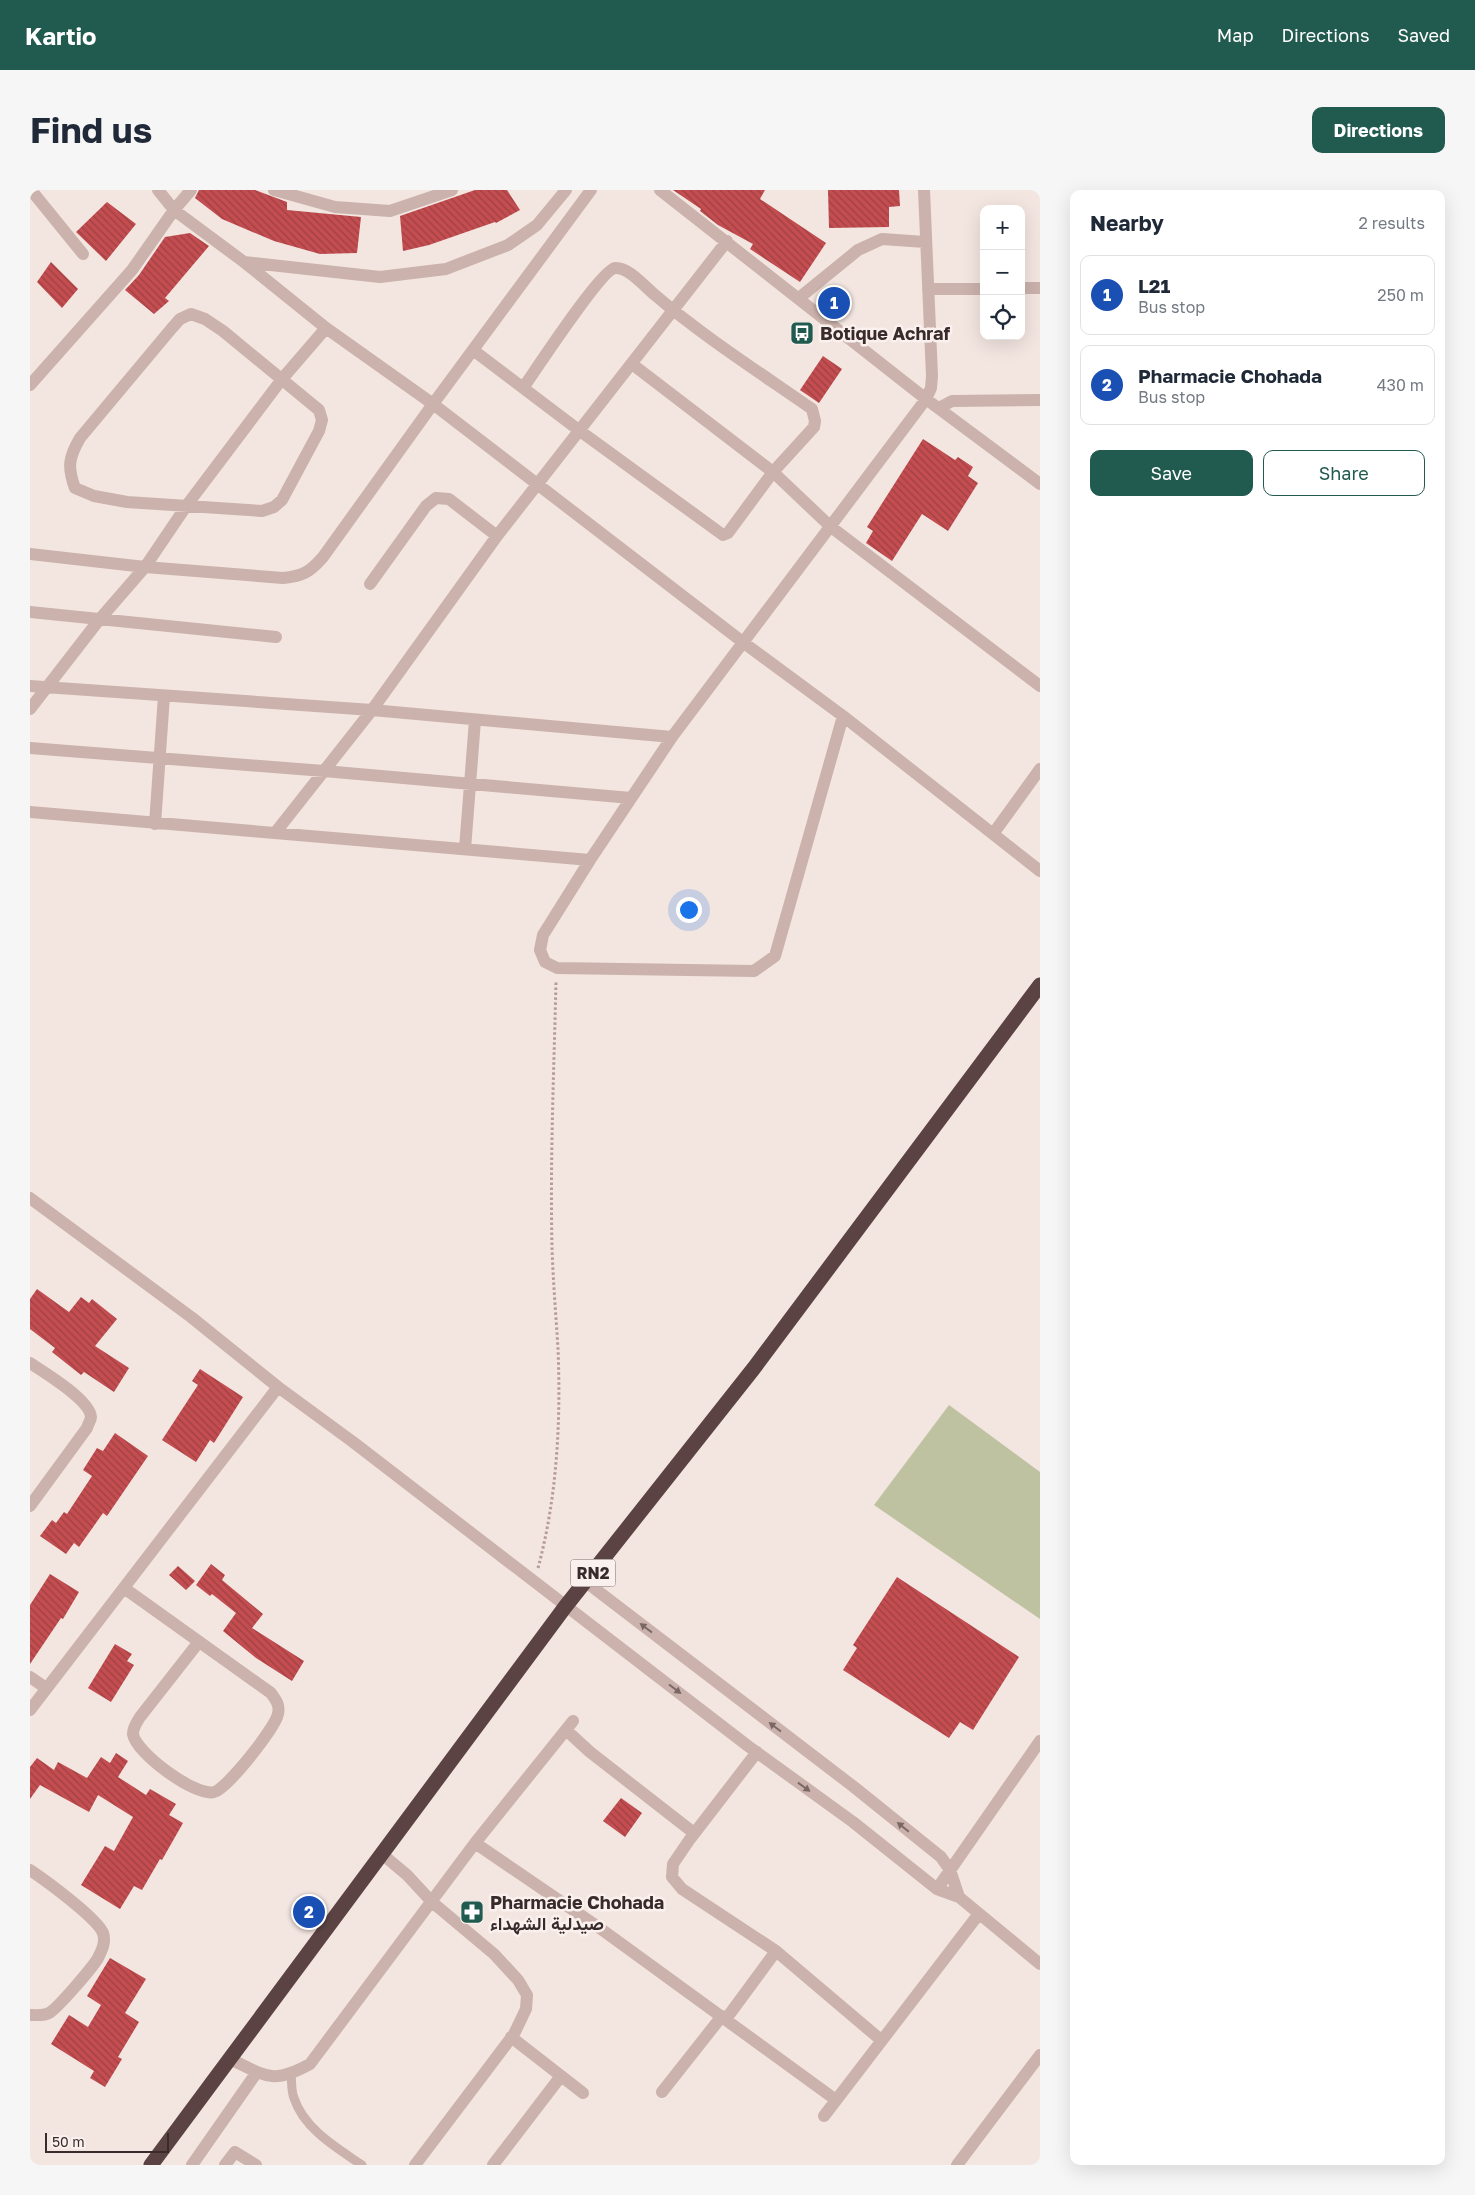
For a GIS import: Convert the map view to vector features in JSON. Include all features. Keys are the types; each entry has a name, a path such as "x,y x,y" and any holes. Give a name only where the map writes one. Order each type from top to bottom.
{"highway":[{"name":"RN2","path":"151,2165 566,1607 754,1368 1040,985"}],"street":[{"path":"31,190 83,254"},
{"path":"158,190 174,210 244,262 326,328 433,404 744,643 843,716 1040,871"},
{"path":"30,385 132,270 174,210 191,190"},
{"path":"274,190 335,207 390,211 452,190"},
{"path":"244,262 380,277 446,269 508,245 537,225 566,190"},
{"path":"30,554 145,567 283,578 306,573 324,557 433,404 592,190"},
{"path":"660,190 728,241 926,399 1040,484"},
{"path":"843,716 775,956 754,970 557,968 545,962 540,950 543,935 590,860 672,737 926,399 931,388 932,376 924,190"},
{"path":"799,298 858,250 882,239 925,242"},
{"path":"275,832 372,710 497,536 728,241"},
{"path":"473,350 523,388 580,431 722,535 728,532 773,472 814,427 815,420 812,409 673,311 627,271 615,268 608,271 590,292 523,388"},
{"path":"928,289 980,288"},
{"path":"1025,288 1040,288"},
{"path":"191,314 204,318 223,331 319,410 322,420 319,431 282,500 274,507 262,511 187,505 126,502 94,496 75,488 69,474 70,454 80,438 180,319 191,314"},
{"path":"30,709 99,620 145,567 187,505 282,379 326,328"},
{"path":"632,364 773,472 831,527 1040,686"},
{"path":"939,408 952,401 1040,400"},
{"path":"370,584 426,506 436,498 449,498 497,536"},
{"path":"30,612 276,637"},
{"path":"30,686 372,710 672,737"},
{"path":"155,824 164,696"},
{"path":"465,850 475,720"},
{"path":"30,748 631,798"},
{"path":"993,834 1040,769"},
{"path":"30,812 590,860"},
{"path":"30,1198 190,1317 757,1752 853,1822 937,1889 959,1897 978,1915 1040,1964"},
{"path":"30,1363 52,1377 76,1397 88,1408 91,1417 87,1428 30,1506"},
{"path":"30,1710 278,1386"},
{"path":"586,1582 854,1787 941,1857 950,1870 959,1897"},
{"path":"124,1588 198,1643 271,1693 279,1703 278,1713 271,1730 226,1784 214,1792 205,1792 168,1773 145,1753 133,1735 134,1727 140,1716 198,1643"},
{"path":"30,1677 46,1688"},
{"path":"230,2059 268,2077 291,2075 310,2064 475,1843 569,1726 590,1752 694,1833"},
{"path":"937,1889 1040,1741"},
{"path":"757,1752 694,1833 673,1864 671,1871 674,1882 682,1890 776,1951 881,2040"},
{"path":"475,1843 600,1928 836,2100"},
{"path":"382,1854 407,1875 432,1902 494,1954 518,1980 527,1995 526,2009 511,2037 414,2165"},
{"path":"30,1870 57,1888 91,1920 102,1931 105,1942 97,1960 60,2004 49,2013 30,2015"},
{"path":"824,2116 978,1915"},
{"path":"662,2092 724,2018 776,1951"},
{"path":"511,2037 583,2093"},
{"path":"957,2165 1040,2055"},
{"path":"192,2165 257,2072"},
{"path":"493,2165 561,2076"},
{"path":"225,2165 235,2152 256,2165"}],"lane":[{"path":"291,2075 294,2098 306,2120 329,2142 362,2165"}],"path":[{"path":"534,1581 546,1540 557,1428 558,1351 552,1247 552,1123 557,968"}],"green space":[{"path":"949,1405 1040,1472 1040,1619 874,1505"}],"building":[{"path":"199,190 255,190 287,202 287,210 361,217 357,253 320,254 274,241 222,219 195,198"},
{"path":"475,190 507,190 520,210 496,223 429,245 403,251 400,216"},
{"path":"673,190 765,190 760,199 826,243 800,282 750,249 753,244 718,225 700,211 701,209"},
{"path":"828,190 899,190 900,206 889,207 889,227 829,228"},
{"path":"107,202 136,224 106,261 76,232"},
{"path":"190,233 209,246 165,298 169,301 154,314 125,290 139,275 165,237"},
{"path":"51,262 78,289 62,308 37,282"},
{"path":"823,356 842,369 819,403 800,390"},
{"path":"923,439 955,460 958,457 973,467 968,476 978,483 948,531 922,514 892,561 866,543 873,531 867,527"},
{"path":"37,1289 69,1312 81,1297 89,1303 92,1299 117,1319 95,1346 129,1368 114,1392 84,1372 81,1375 52,1352 55,1348 30,1329 30,1299"},
{"path":"200,1369 243,1397 214,1443 210,1440 196,1462 162,1440 198,1385 192,1381"},
{"path":"115,1433 148,1456 107,1516 103,1513 79,1547 74,1543 66,1554 40,1536 52,1520 56,1523 64,1512 67,1514 92,1476 83,1470 97,1448 103,1451"},
{"path":"211,1564 225,1575 222,1580 263,1614 252,1628 304,1661 292,1681 256,1658 223,1631 236,1613 212,1594 210,1596 196,1585"},
{"path":"178,1566 195,1581 186,1590 169,1575"},
{"path":"50,1574 79,1592 63,1619 61,1618 30,1664 30,1605"},
{"path":"897,1577 1019,1657 973,1730 960,1722 949,1738 843,1670 857,1648 853,1645"},
{"path":"115,1644 132,1654 127,1661 134,1665 111,1702 88,1688"},
{"path":"116,1753 128,1761 118,1777 146,1795 150,1789 176,1804 169,1815 183,1823 142,1890 134,1886 120,1909 81,1885 105,1846 114,1851 133,1817 98,1795 89,1812 40,1785 30,1799 30,1767 37,1758 54,1770 58,1762 87,1778 101,1757 110,1763"},
{"path":"621,1798 642,1813 625,1837 603,1821"},
{"path":"110,1958 146,1979 125,2013 139,2022 118,2057 122,2059 105,2087 90,2078 94,2071 51,2044 69,2015 88,2027 101,2005 87,1996"}],"place":[{"name":"L21","path":"834,303"},
{"name":"Botique Achraf","path":"802,333"},
{"name":"Pharmacie Chohada","path":"309,1912"},
{"name":"Pharmacie Chohada صيدلية الشهداء","path":"472,1912"}]}
